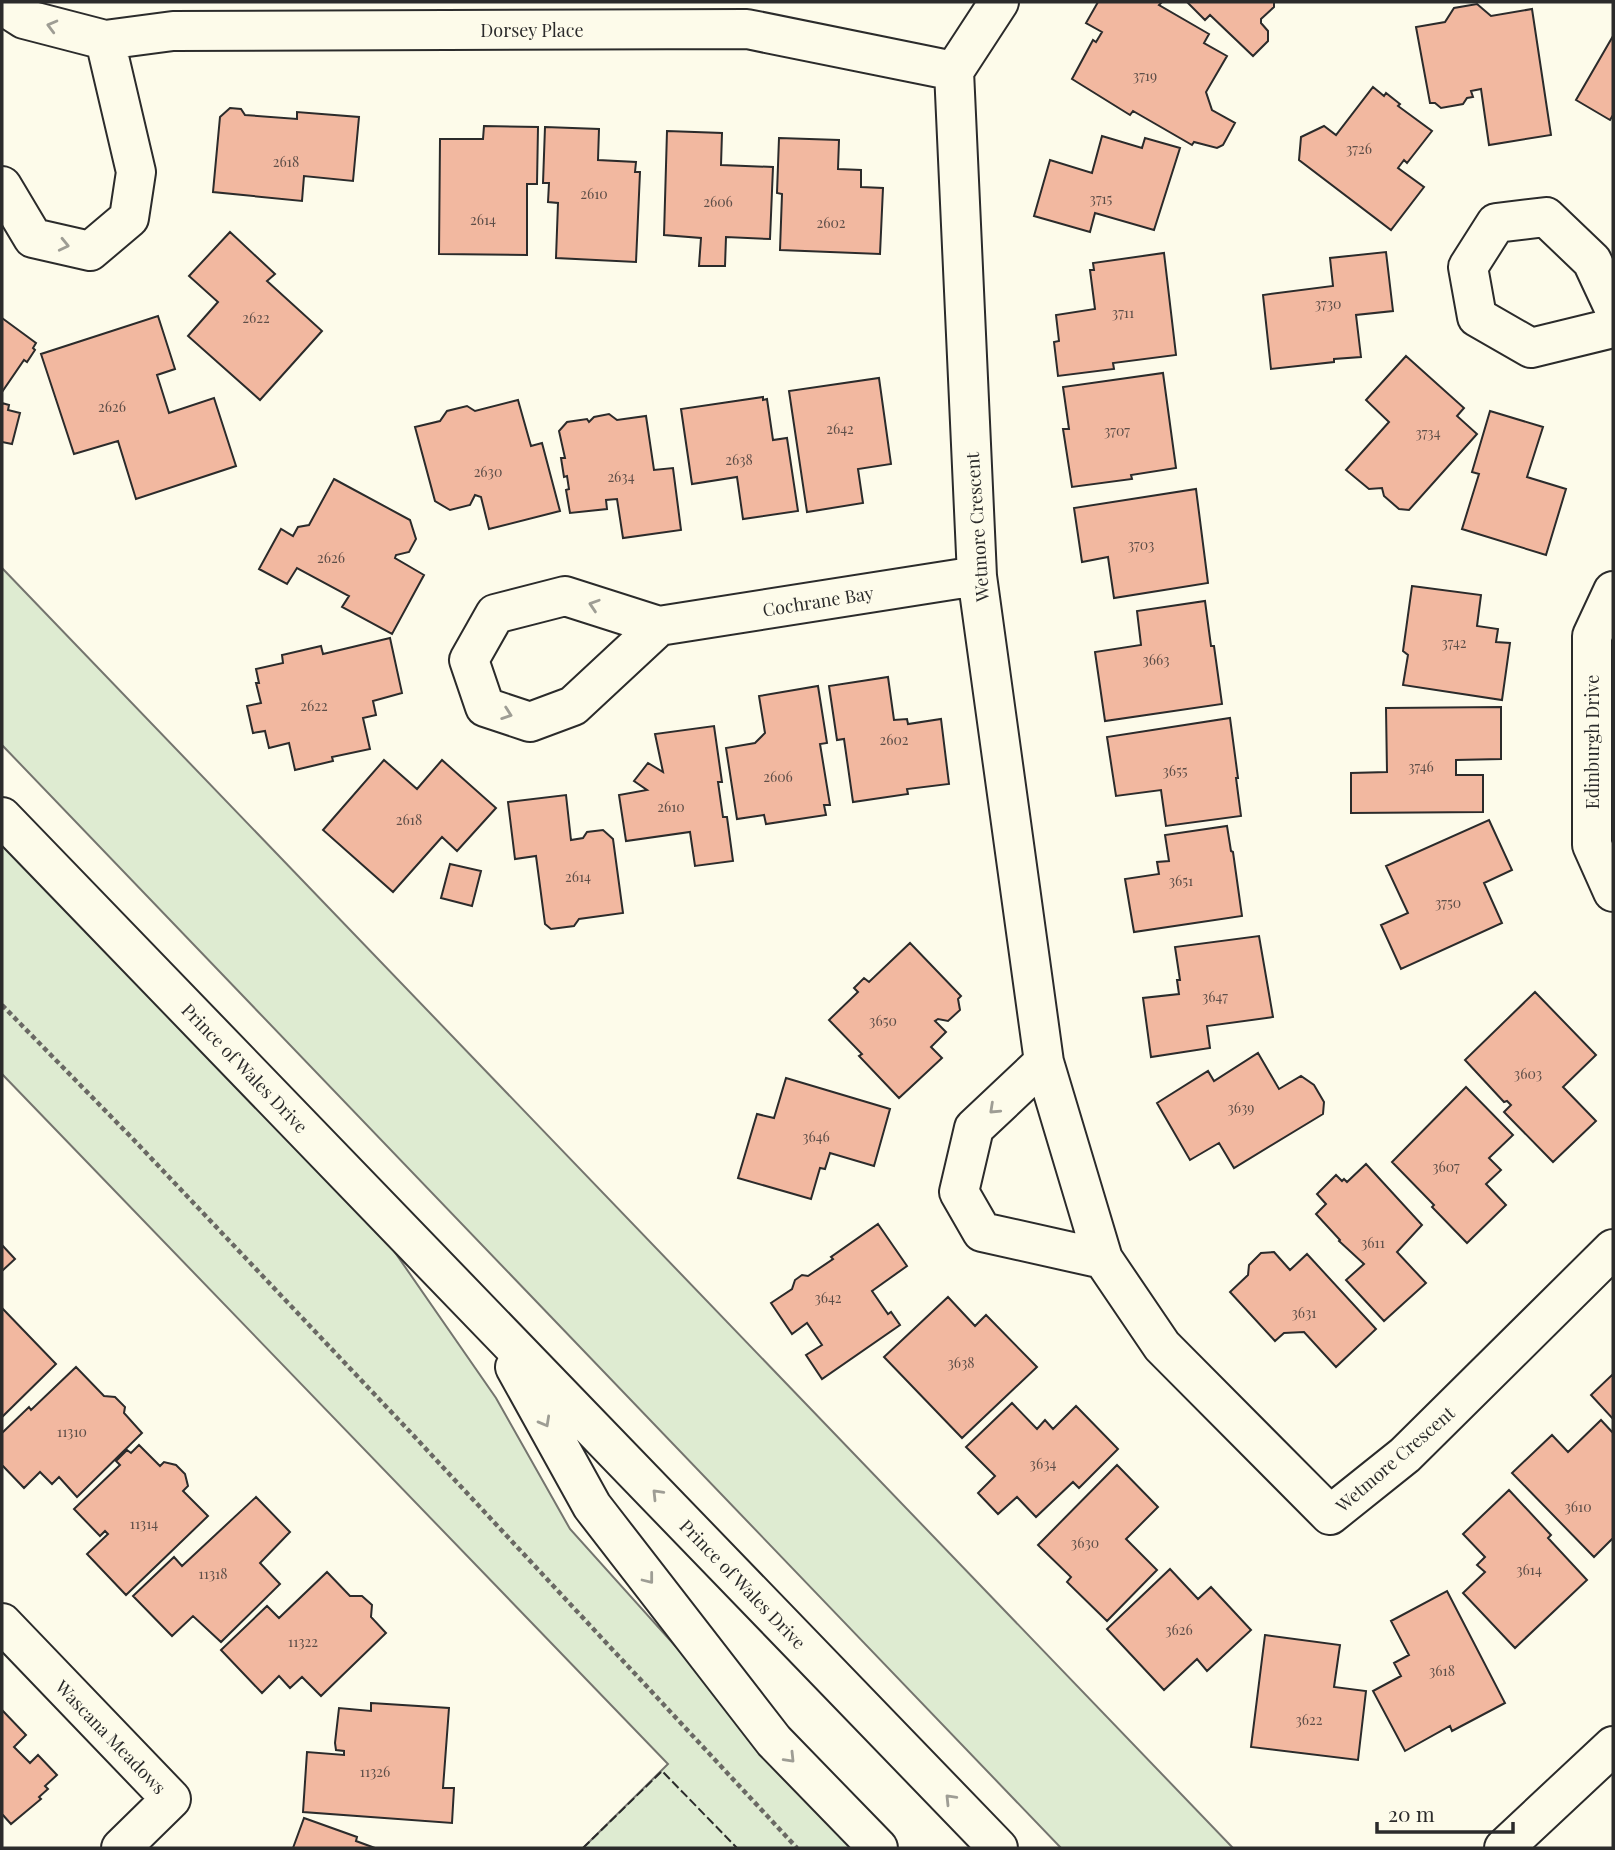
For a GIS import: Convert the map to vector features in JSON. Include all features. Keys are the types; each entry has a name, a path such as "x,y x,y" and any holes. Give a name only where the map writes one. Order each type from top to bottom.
{"street":[{"path":"954,71 999,2"},
{"name":"Dorsey Place","path":"2,5 24,19 105,40 173,31 747,29 954,71"},
{"path":"2,186 33,238 90,251 130,218 136,172 105,40"},
{"name":"Wetmore Crescent","path":"954,71 977,576 1044,1062 1103,1259 1162,1346 1330,1515 1405,1455 1613,1249"},
{"path":"1613,306 1592,261 1546,217 1496,223 1468,267 1477,317 1531,348 1613,328"},
{"name":"Cochrane Bay","path":"659,626 977,576"},
{"name":"Edinburgh Drive","path":"1613,591 1592,636 1592,845 1613,892"},
{"name":"Prince of Wales Drive","path":"2,817 998,1848"},
{"path":"1044,1062 974,1128 959,1192 982,1232 1103,1259"},
{"name":"Prince of Wales Drive","path":"488,1319 592,1506 774,1741 878,1848"},
{"name":"Wascana Meadows","path":"2,1623 171,1799 121,1848"},
{"path":"1504,1848 1613,1746"}],"path":[{"path":"2,1005 133,1139 413,1435 797,1848"}],"green space":[{"path":"2,568 1233,1848 1061,1848 2,745"},
{"path":"2,840 385,1238 496,1398 570,1529 857,1848 583,1848 668,1764 2,1074"}],"building":[{"path":"1098,2 1162,2 1159,5 1209,34 1204,43 1227,56 1206,92 1212,110 1235,123 1223,145 1217,148 1194,142 1192,145 1133,111 1130,115 1072,79 1093,40 1096,42 1102,32 1086,23"},
{"path":"1187,2 1274,2 1274,7 1261,19 1268,31 1268,41 1253,56 1210,15 1205,20"},
{"path":"1477,4 1491,16 1532,9 1551,135 1489,145 1481,89 1471,91 1473,97 1467,98 1463,104 1441,108 1430,103 1416,27 1445,22 1454,8"},
{"path":"1613,36 1613,115 1610,120 1576,100"},
{"path":"1373,87 1384,96 1386,93 1400,104 1398,106 1432,131 1407,163 1404,160 1398,168 1424,187 1391,230 1299,160 1301,137 1324,126 1336,135"},
{"path":"230,108 241,109 245,115 297,119 297,112 359,117 353,181 304,176 302,201 213,192 220,117"},
{"path":"484,126 538,127 537,184 527,184 527,255 439,254 440,139 483,139"},
{"path":"545,127 599,129 598,160 636,162 635,172 640,172 636,262 556,258 558,203 548,202 549,183 543,183"},
{"path":"667,131 722,133 721,165 773,167 770,239 726,237 725,266 699,266 701,238 664,235"},
{"path":"1102,136 1142,148 1145,138 1180,148 1154,230 1095,213 1090,232 1034,216 1050,160 1092,173"},
{"path":"779,138 839,140 838,169 861,170 861,187 883,188 880,254 780,250 782,194 777,193"},
{"path":"230,232 275,274 267,281 322,331 260,400 188,336 218,302 189,276"},
{"path":"1386,252 1393,311 1356,315 1361,357 1271,369 1263,295 1333,286 1330,258"},
{"path":"1164,253 1176,355 1113,363 1114,369 1058,376 1054,342 1059,341 1056,315 1095,309 1090,270 1094,270 1093,263"},
{"path":"158,316 175,369 157,375 169,413 214,398 236,466 136,499 118,441 74,454 41,354"},
{"path":"2,318 36,343 27,362 24,360 2,392"},
{"path":"1406,356 1464,408 1457,416 1477,434 1409,510 1399,509 1384,496 1382,488 1369,489 1346,470 1389,422 1366,400"},
{"path":"1163,373 1176,468 1131,475 1132,479 1072,487 1063,429 1069,429 1063,387"},
{"path":"879,378 891,464 858,469 863,503 807,512 789,391"},
{"path":"763,397 763,400 767,399 773,440 787,438 798,511 743,519 737,477 692,484 681,409"},
{"path":"518,400 531,446 542,443 560,511 489,529 481,497 475,495 470,505 450,510 435,501 415,427 440,421 447,411 467,406 475,411"},
{"path":"2,403 9,405 8,410 20,413 12,444 2,442"},
{"path":"1490,411 1543,427 1527,477 1566,489 1546,555 1462,529 1479,474 1472,472"},
{"path":"609,414 617,420 646,416 654,470 673,468 681,530 623,538 617,499 606,500 607,509 570,513 566,490 569,489 567,476 564,477 561,458 565,458 559,431 567,422 587,419 589,422 594,417"},
{"path":"334,479 410,520 416,539 409,552 396,555 395,558 424,575 392,634 342,607 349,596 297,568 287,584 259,569 281,529 293,536 298,527 309,525"},
{"path":"1196,489 1208,583 1114,598 1108,557 1082,562 1074,508"},
{"path":"1412,586 1481,595 1477,626 1498,629 1496,642 1510,643 1502,700 1403,685 1408,655 1403,651"},
{"path":"1205,601 1222,704 1105,721 1095,652 1141,645 1137,611"},
{"path":"390,638 402,693 373,701 376,715 363,718 370,749 332,757 333,761 295,770 289,743 269,748 265,731 253,733 247,706 261,703 256,669 283,663 282,655 321,646 323,654"},
{"path":"888,677 894,720 907,719 908,724 941,719 949,784 907,789 908,794 853,802 844,739 837,740 829,686"},
{"path":"818,686 827,743 820,744 830,805 824,805 826,815 766,824 764,815 737,819 726,748 755,743 765,733 759,696"},
{"path":"1501,707 1501,759 1456,760 1456,775 1483,775 1483,812 1351,813 1351,773 1387,772 1386,708"},
{"path":"1230,718 1241,816 1166,826 1161,790 1116,796 1107,737"},
{"path":"714,726 722,782 718,782 723,817 727,817 733,861 695,866 690,832 626,841 619,795 647,790 634,781 648,763 663,772 655,734"},
{"path":"384,760 417,789 442,760 496,808 457,851 442,837 393,892 323,830"},
{"path":"566,795 571,840 583,838 587,832 603,830 613,839 623,913 579,919 574,926 551,929 545,924 536,856 515,859 508,802"},
{"path":"1489,820 1512,870 1484,883 1502,923 1401,969 1381,925 1408,913 1386,866"},
{"path":"1227,826 1242,916 1134,932 1125,879 1159,874 1157,862 1169,861 1165,835"},
{"path":"450,864 481,871 472,906 441,898"},
{"path":"1259,936 1273,1017 1207,1026 1210,1048 1151,1057 1143,998 1179,994 1177,980 1180,980 1175,947"},
{"path":"910,943 961,996 958,999 960,1010 948,1021 935,1021 946,1032 931,1047 942,1058 899,1098 829,1020 858,992 854,988 864,978 869,982"},
{"path":"1535,992 1596,1055 1563,1087 1596,1121 1553,1162 1504,1112 1511,1105 1507,1101 1504,1102 1465,1060"},
{"path":"1258,1053 1279,1089 1301,1076 1314,1085 1324,1102 1323,1114 1234,1168 1219,1143 1190,1160 1157,1103 1208,1071 1214,1081"},
{"path":"786,1078 890,1109 874,1166 830,1153 825,1169 820,1168 811,1199 738,1178 757,1114 774,1118"},
{"path":"1466,1087 1513,1135 1489,1158 1501,1170 1486,1184 1506,1205 1467,1243 1392,1162"},
{"path":"1366,1164 1422,1225 1397,1252 1426,1283 1384,1321 1346,1280 1364,1264 1339,1241 1316,1214 1326,1204 1317,1194 1336,1175 1347,1182"},
{"path":"878,1224 907,1266 872,1291 888,1314 891,1312 900,1325 822,1379 806,1355 822,1345 807,1323 792,1334 771,1303 792,1289 795,1280 802,1275 808,1276"},
{"path":"2,1245 15,1259 2,1271"},
{"path":"1274,1252 1290,1270 1307,1254 1376,1329 1336,1367 1304,1332 1284,1333 1275,1341 1230,1292 1248,1275 1249,1265 1261,1253"},
{"path":"948,1297 975,1326 986,1315 1037,1367 962,1438 884,1357"},
{"path":"2,1308 56,1364 2,1417"},
{"path":"76,1367 104,1396 115,1397 125,1407 124,1413 142,1433 77,1497 59,1477 52,1484 40,1472 24,1488 2,1465 2,1433 29,1407 31,1410"},
{"path":"1613,1374 1613,1419 1591,1395"},
{"path":"1012,1403 1037,1429 1045,1420 1053,1429 1076,1406 1118,1449 1079,1488 1073,1482 1036,1517 1017,1497 998,1514 978,1493 995,1476 966,1447"},
{"path":"1601,1420 1613,1433 1613,1538 1594,1557 1512,1473 1552,1435 1568,1452"},
{"path":"139,1445 160,1466 164,1462 176,1465 185,1474 188,1486 183,1491 208,1516 126,1595 87,1554 108,1534 105,1531 100,1536 74,1509 120,1465 116,1461 127,1450 131,1453"},
{"path":"1117,1465 1158,1507 1126,1539 1157,1570 1107,1621 1067,1582 1071,1577 1038,1545"},
{"path":"1509,1490 1551,1535 1548,1538 1587,1580 1515,1648 1463,1593 1485,1572 1477,1565 1485,1557 1463,1534"},
{"path":"256,1497 290,1532 260,1563 280,1584 221,1642 193,1616 172,1636 133,1596 174,1557 182,1566"},
{"path":"1170,1569 1198,1599 1211,1587 1251,1630 1207,1671 1197,1659 1164,1690 1107,1629"},
{"path":"327,1572 350,1596 362,1596 372,1605 371,1617 386,1633 321,1696 302,1677 290,1688 279,1676 262,1693 221,1650 267,1606 279,1618"},
{"path":"1447,1591 1505,1703 1452,1731 1450,1726 1405,1751 1373,1691 1401,1676 1394,1663 1409,1655 1391,1621"},
{"path":"1265,1635 1340,1645 1334,1687 1366,1691 1358,1760 1251,1747"},
{"path":"371,1703 449,1708 443,1788 454,1788 452,1823 303,1812 307,1752 344,1755 344,1751 336,1750 335,1743 339,1708 371,1711"},
{"path":"2,1710 26,1735 14,1747 30,1763 38,1755 57,1775 45,1786 48,1789 39,1797 41,1799 11,1824 2,1814"},
{"path":"304,1818 357,1837 356,1841 375,1848 293,1848"}],"fence":[{"path":"583,1848 662,1771 737,1848"}]}
